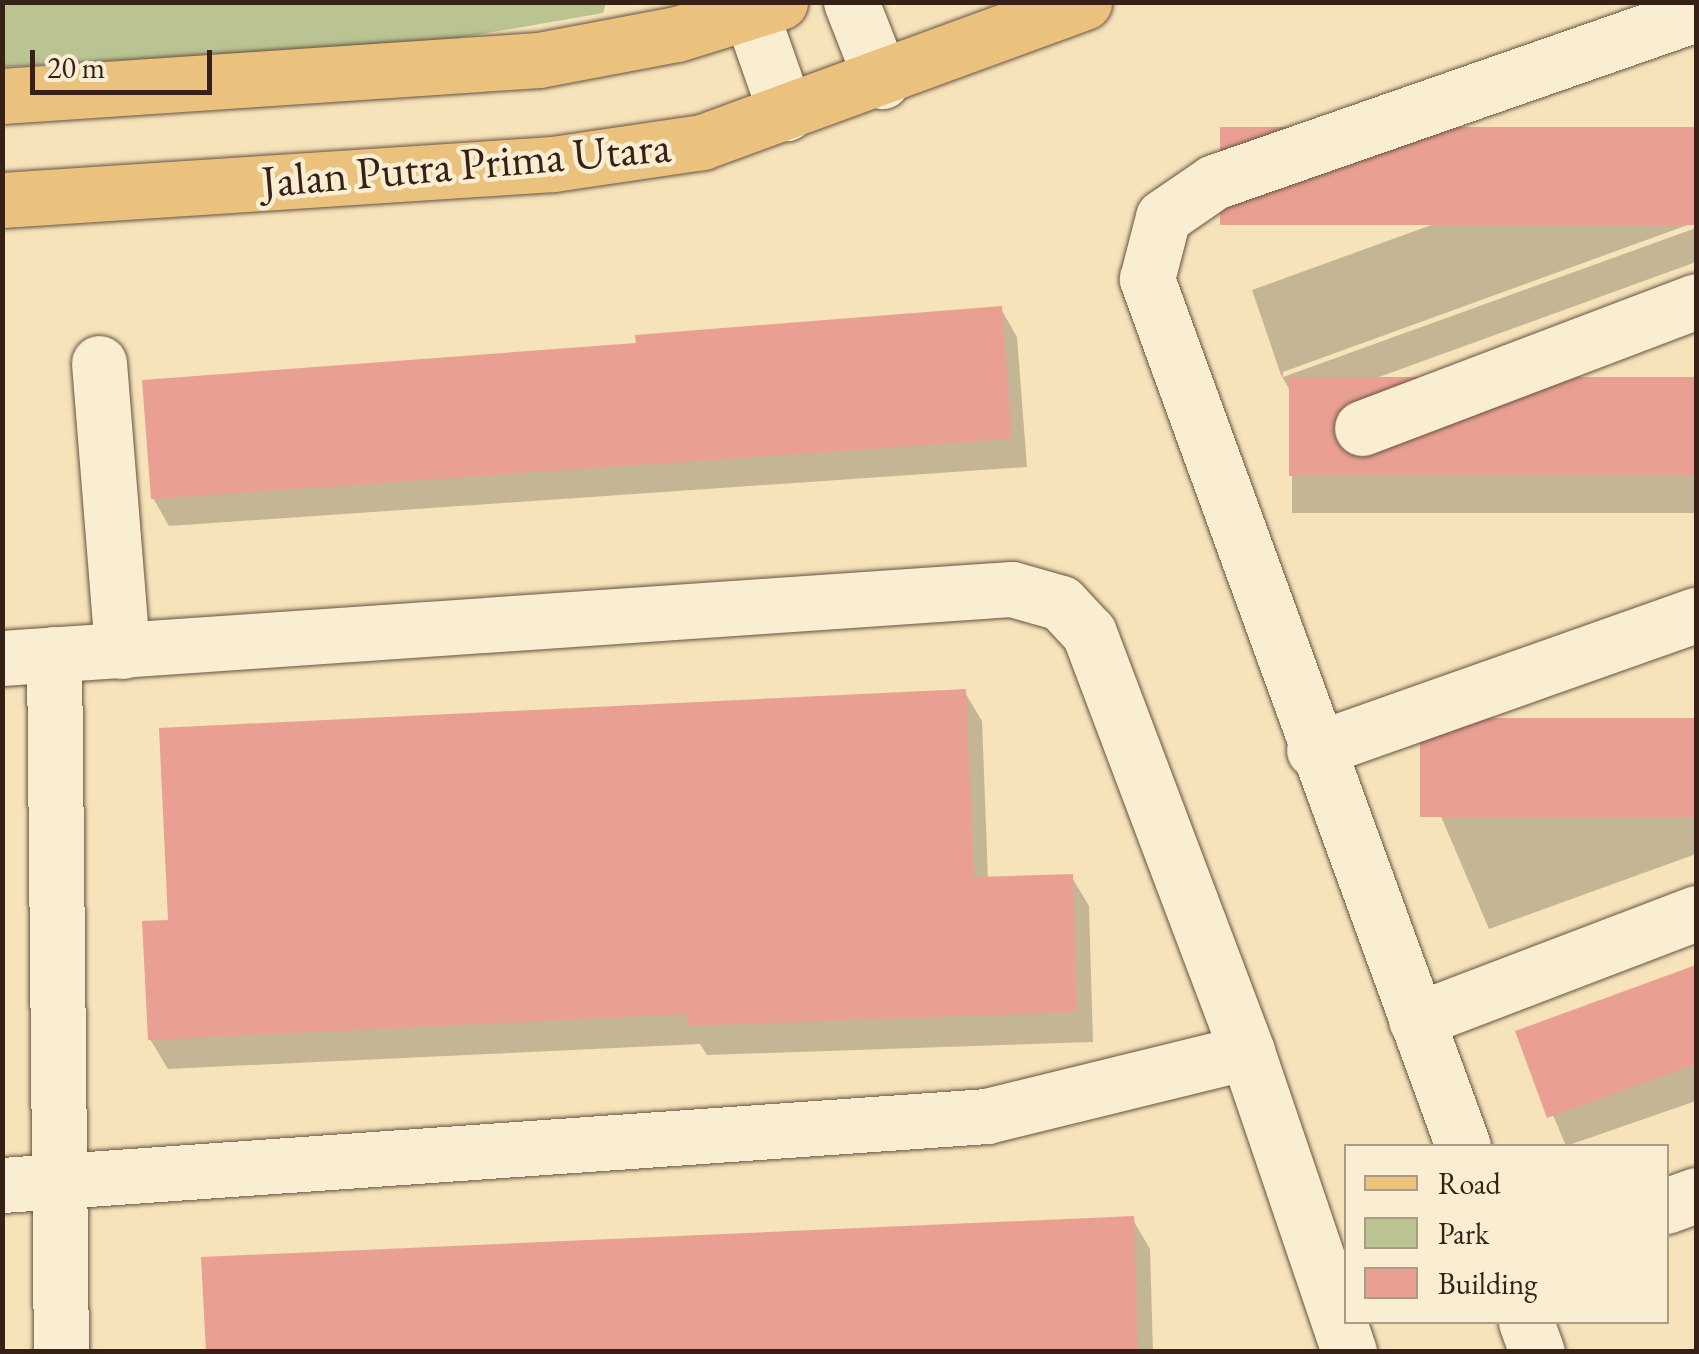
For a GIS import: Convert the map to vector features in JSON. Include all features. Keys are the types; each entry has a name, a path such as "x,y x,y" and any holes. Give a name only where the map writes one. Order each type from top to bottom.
{"main road":[{"path":"607,48 651,2"},
{"name":"Jalan Putra Prima Utara","path":"2,200 553,164 702,142 882,81 1084,2"},
{"path":"2,96 540,60 607,48 759,6"}],"street":[{"path":"851,2 882,81"},
{"path":"759,6 786,114"},
{"path":"1462,1144 1314,750 1147,279 1164,218 1214,182 1696,14"},
{"path":"1362,428 1696,302"},
{"path":"99,362 122,651"},
{"path":"61,1352 59,1181 28,656 1012,588 1061,603 1089,633 1247,1052 1349,1352"},
{"path":"1314,750 1696,615"},
{"path":"1416,1020 1696,913"},
{"path":"2,1185 987,1116 1247,1052"},
{"path":"1669,1205 1696,1195"},
{"path":"1527,1324 1536,1352"}],"green space":[{"path":"3,3 606,3 603,13 435,42 3,67"}],"building":[{"path":"1220,127 1696,127 1696,225 1220,225"},
{"path":"1002,306 1012,439 151,499 142,380 636,343 635,335"},
{"path":"1289,377 1696,377 1696,476 1289,476"},
{"path":"966,689 974,877 1073,874 1077,1012 687,1026 687,1014 148,1040 142,921 168,920 159,728"},
{"path":"1420,718 1696,718 1696,817 1420,817"},
{"path":"1696,965 1696,1064 1547,1118 1515,1031"},
{"path":"1134,1216 1138,1352 206,1352 201,1257"}]}
